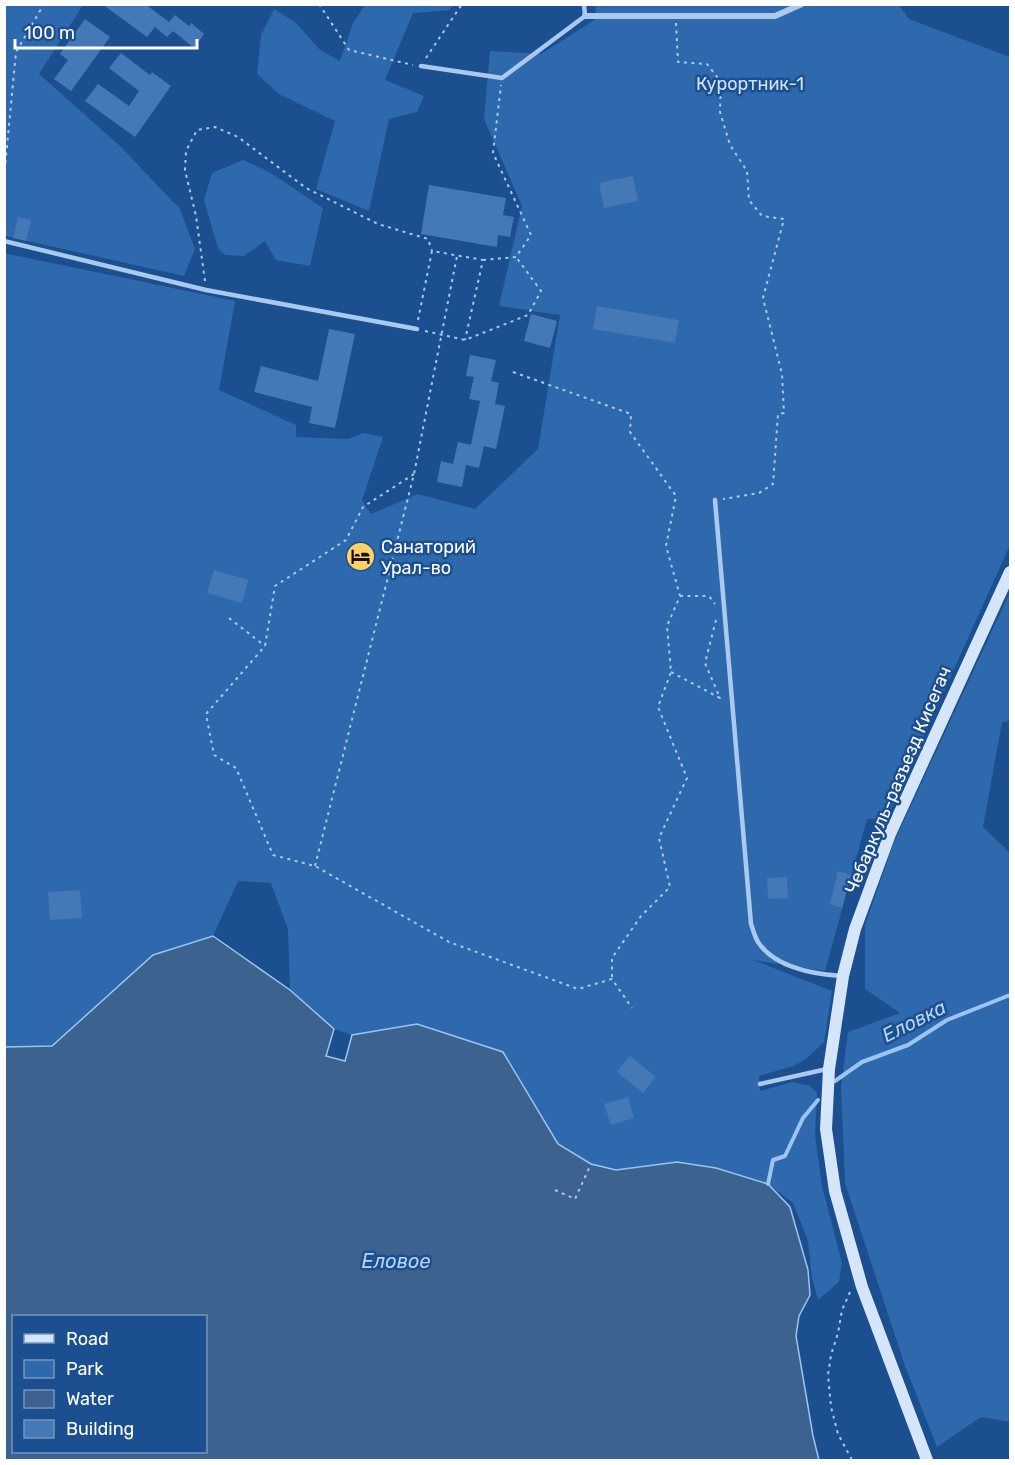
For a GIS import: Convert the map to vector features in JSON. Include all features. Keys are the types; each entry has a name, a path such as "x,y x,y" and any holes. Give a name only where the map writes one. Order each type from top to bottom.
{"street":[{"path":"585,16 775,16 802,4"},
{"name":"Чебаркуль-разъезд Кисегач","path":"927,1461 859,1276 835,1191 826,1129 829,1069 843,976 855,929 890,834 1011,572"}],"lane":[{"path":"421,66 502,78 585,16 584,4"},
{"path":"4,241 206,290 417,329"},
{"path":"715,500 751,924 758,942 770,955 786,964 819,975 843,976"},
{"path":"759,1084 829,1069"}],"path":[{"path":"4,178 16,52 44,4"},
{"path":"319,4 349,50 421,66 462,4"},
{"path":"675,16 678,62 707,64 721,81 720,112 730,145 747,171 749,200 762,216 784,219 763,298 782,374 784,412 778,414 772,484 759,494 715,500"},
{"path":"502,78 493,153 531,235 516,257"},
{"path":"206,290 196,216 185,170 186,151 197,130 215,127 237,137 306,188 378,224 428,239 432,251 417,329 465,340 528,315 542,291 516,257"},
{"path":"432,251 483,260 516,257"},
{"path":"315,866 414,474 457,256"},
{"path":"465,340 483,260"},
{"path":"513,372 631,414 630,432 675,496 666,546 680,596 666,626 671,672 658,707 687,778 658,837 670,886 641,916 612,958 612,979 632,1008"},
{"path":"414,474 363,507 346,540 275,586 265,646 206,714 214,755 236,768 273,855 315,866 449,942 578,989 612,979"},
{"path":"680,596 710,596 719,609"},
{"path":"229,618 265,646"},
{"path":"671,672 720,698 705,663 716,620"},
{"path":"555,1190 575,1199 591,1164"},
{"path":"852,1461 838,1434 831,1407 828,1375 842,1310 859,1276"}],"green space":[{"name":"Курортник-1","path":"818,4 818,6 821,4 898,4 909,19 1010,57 1010,545 887,818 867,819 825,971 753,960 832,991 824,1042 806,1059 793,1066 759,1076 760,1091 793,1082 810,1086 817,1093 815,1135 822,1186 842,1263 839,1282 818,1300 812,1278 808,1241 793,1203 768,1184 677,1162 616,1170 591,1164 558,1144 503,1052 417,1024 352,1035 334,1029 290,990 288,929 271,883 238,881 213,936 153,955 52,1046 5,1047 4,253 235,301 219,390 296,425 296,437 348,439 364,433 383,437 362,500 371,514 418,494 475,509 538,449 560,315 499,306 522,206 484,119 490,51 541,54 596,19 595,5"},
{"path":"5,5 83,5 39,74 120,146 180,209 195,249 184,276 5,236"},
{"path":"365,5 453,5 449,10 413,13 385,80 424,96 417,112 389,119 369,211 316,189 335,121 279,94 257,74 261,35 274,9 296,23 319,49 340,61 353,23"},
{"path":"243,160 271,173 323,208 310,266 276,260 265,241 244,256 225,255 218,248 204,200 212,173"},
{"path":"1010,592 1010,721 1002,722 983,827 1010,853 1010,1422 981,1417 937,1447 905,1366 845,1183 841,1087 848,1032 900,1013 865,989 865,925 894,842"}],"water":[{"name":"Еловое","path":"213,936 290,990 334,1029 326,1056 345,1061 352,1035 417,1024 503,1052 558,1144 591,1164 616,1170 677,1162 716,1168 768,1184 790,1207 808,1270 810,1295 799,1316 796,1336 819,1460 5,1460 5,1047 52,1046 153,955"}],"building":[{"path":"102,4 145,4 169,22 175,15 189,26 191,23 204,34 194,48 173,31 167,37 155,27 147,37"},
{"path":"85,19 110,37 71,91 54,79 68,60 60,54"},
{"path":"121,53 150,75 152,72 171,86 135,137 85,101 98,84 129,106 139,91 109,68"},
{"path":"633,176 638,201 604,208 599,183"},
{"path":"429,185 506,198 503,215 514,217 510,237 498,235 497,247 421,234"},
{"path":"18,217 31,220 26,241 13,238"},
{"path":"597,306 679,320 675,343 593,329"},
{"path":"531,314 557,321 550,348 524,341"},
{"path":"329,329 355,334 335,428 309,423 312,407 254,392 261,366 318,381"},
{"path":"470,355 496,360 491,381 499,383 495,404 505,406 496,449 484,446 479,468 466,465 462,487 437,482 441,461 453,464 458,442 471,445 480,401 469,399 474,377 466,376"},
{"path":"214,570 248,580 242,603 207,593"},
{"path":"838,871 851,875 842,908 830,904"},
{"path":"787,877 788,898 768,899 767,878"},
{"path":"80,890 82,918 50,920 48,892"},
{"path":"630,1056 656,1077 643,1093 617,1072"},
{"path":"628,1097 634,1118 611,1125 604,1104"}],"waterway":[{"name":"Еловка","path":"835,1081 862,1062 908,1045 947,1020 1010,995"},
{"name":"Еловка","path":"768,1184 773,1160 785,1156 803,1118 818,1100"}],"place":[{"name":"Санаторий Урал-во","path":"360,557"}]}
